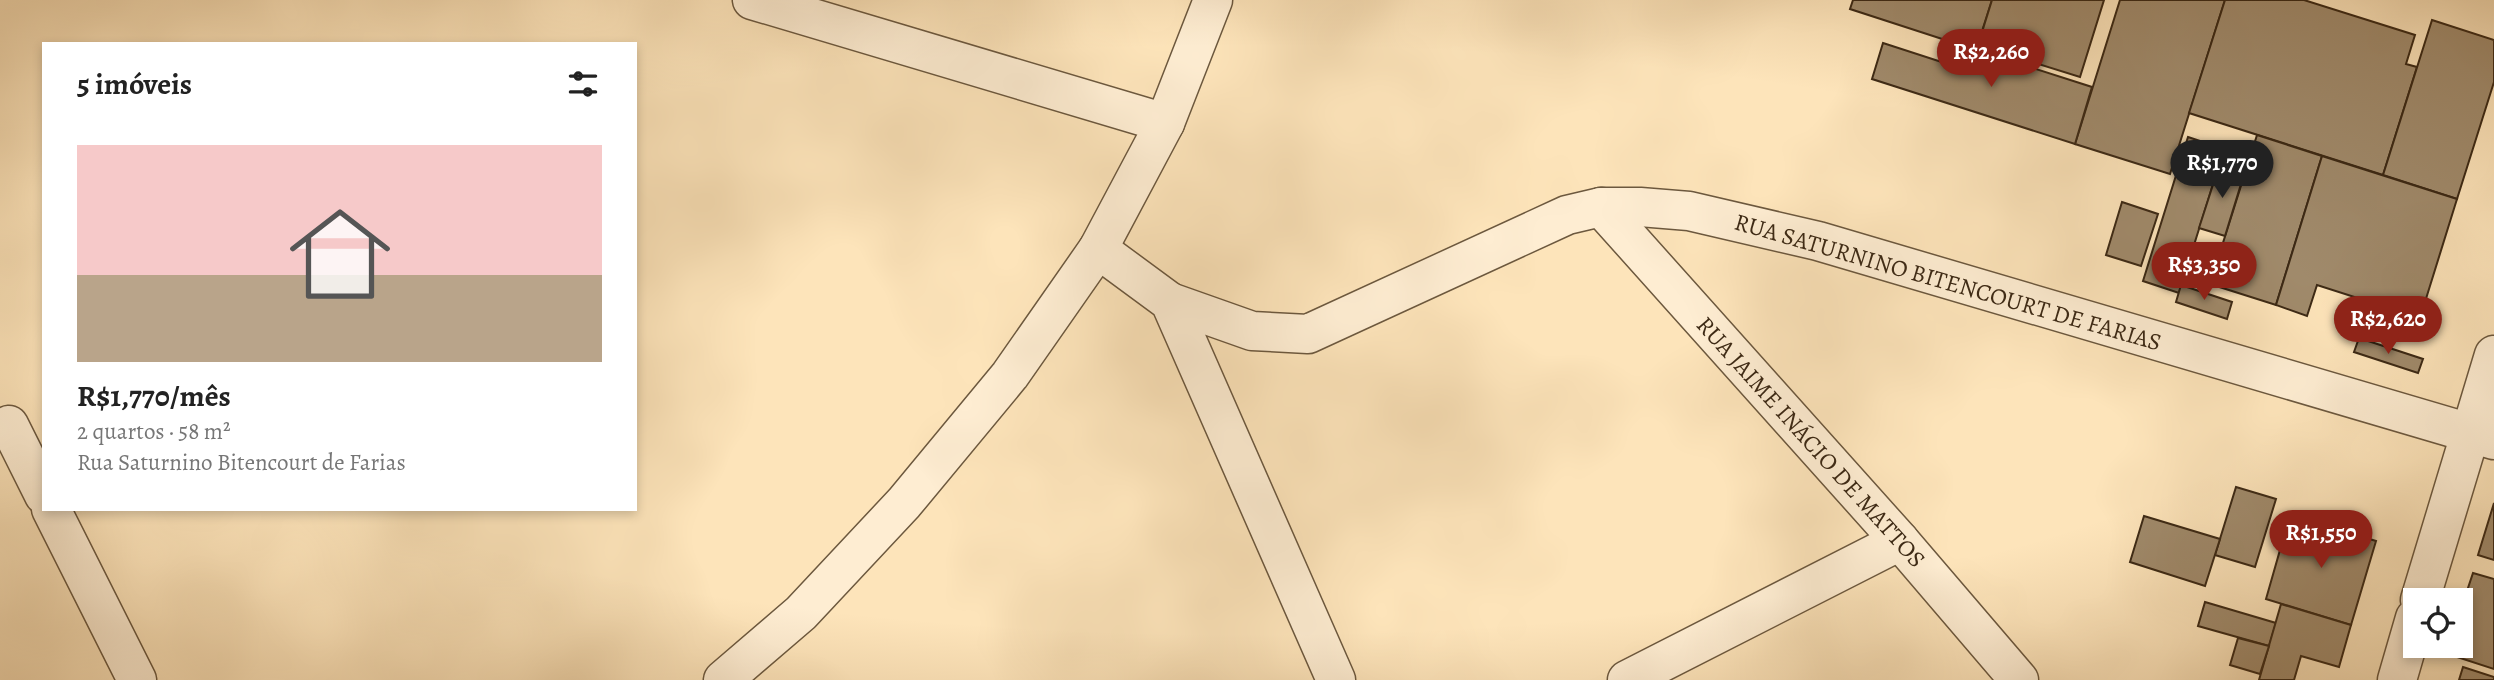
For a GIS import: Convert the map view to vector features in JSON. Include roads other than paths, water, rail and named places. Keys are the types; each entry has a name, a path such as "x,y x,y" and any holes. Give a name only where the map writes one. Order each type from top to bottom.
{"street":[{"path":"752,0 1165,123"},
{"path":"723,680 801,613 904,503 1010,375 1098,249 1165,123 1213,0"},
{"name":"RUA SATURNINO BITENCOURT DE FARIAS","path":"1170,302 1252,331 1308,334 1567,215 1601,207 1689,211 1818,241 2482,437"},
{"name":"RUA JAIME INÁCIO DE MATTOS","path":"1601,207 1900,541 2019,680"},
{"path":"1098,249 1170,302 1336,680"},
{"path":"2425,588 2482,437 2494,355"},
{"path":"3,426 42,492"},
{"path":"52,511 137,680"},
{"path":"1627,680 1900,541"},
{"path":"2397,680 2403,658"}]}
